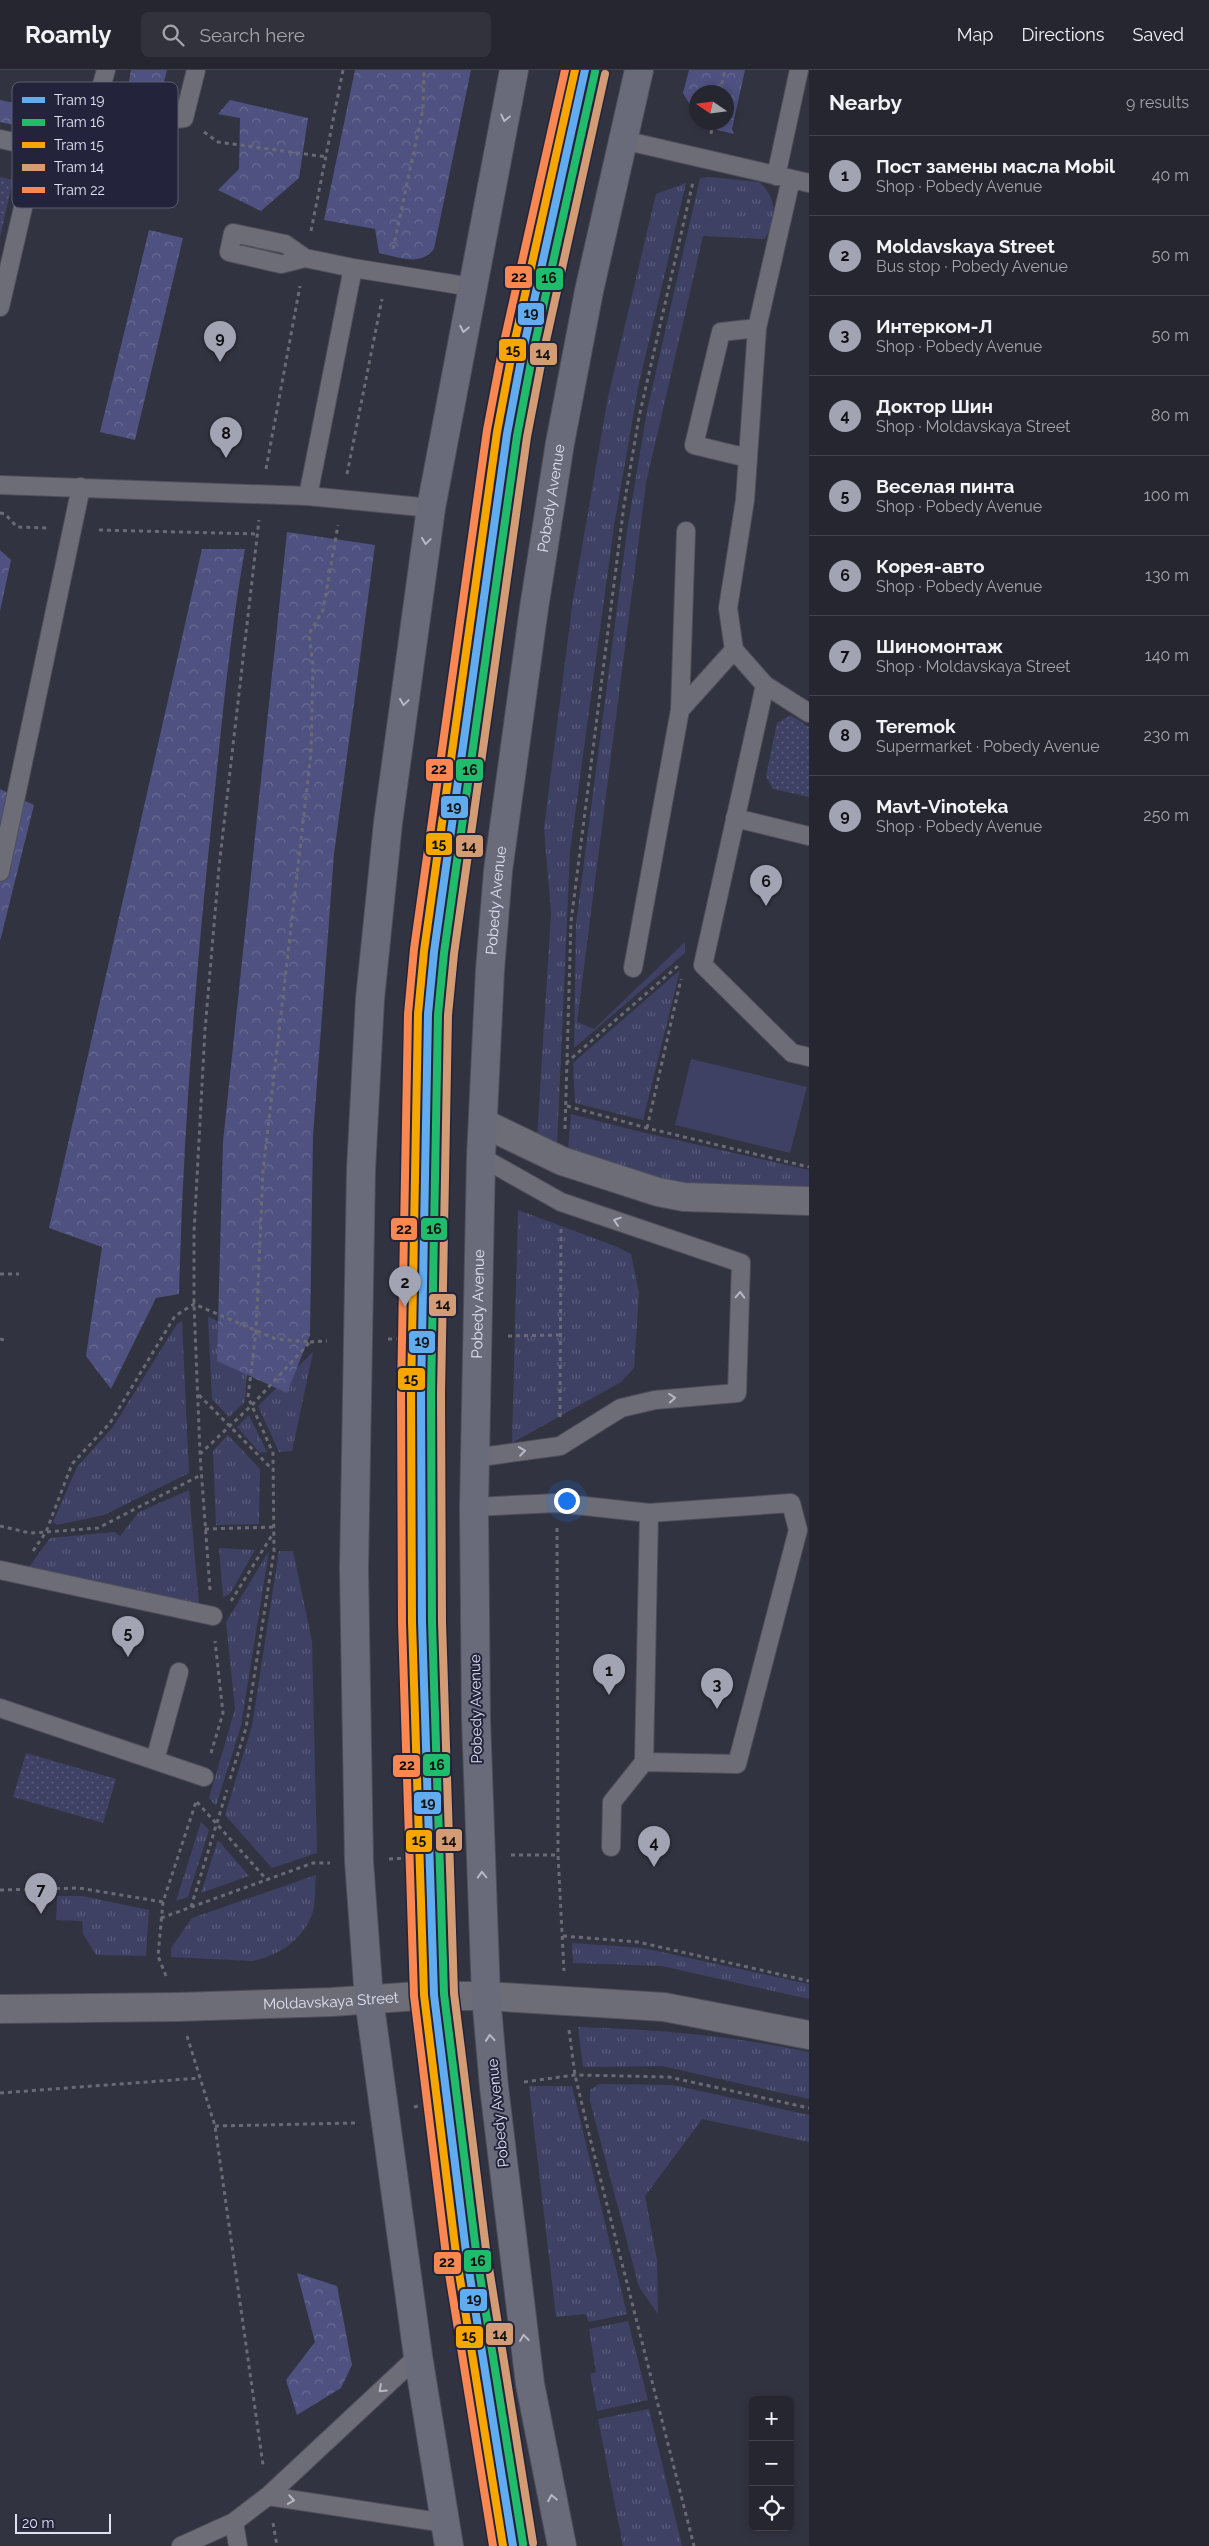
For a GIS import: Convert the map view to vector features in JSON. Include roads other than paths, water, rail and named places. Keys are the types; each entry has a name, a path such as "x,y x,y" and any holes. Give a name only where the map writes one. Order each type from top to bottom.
{"main road":[{"path":"447,2535 418,2356 369,1999 359,1861 354,1569 361,1170 370,999 388,823 431,508 514,70"},
{"name":"Pobedy Avenue","path":"562,2546 530,2384 494,2087 486,1996 476,1719 474,1507 481,1157 498,871 513,753 560,443 589,291 639,70"}],"street":[{"path":"483,1123 562,1161 658,1192 684,1197 809,1201"},
{"name":"Moldavskaya Street","path":"0,2009 178,2007 418,1996 486,1996 664,2007 809,2035"}],"lane":[{"path":"178,119 184,118 196,70"},
{"path":"799,70 798,178 757,328 745,500 728,608 734,650 765,685 809,713"},
{"path":"623,140 798,178"},
{"path":"0,307 23,208"},
{"path":"305,258 387,274 472,287"},
{"path":"308,496 353,268"},
{"path":"748,458 694,445 721,332 757,328"},
{"path":"0,484 308,496 431,508"},
{"path":"0,872 7,808 81,487"},
{"path":"633,968 680,710 686,531"},
{"path":"680,710 734,650"},
{"path":"765,685 703,965 792,1054 809,1057"},
{"path":"735,818 809,836"},
{"path":"474,1458 560,1446 621,1408 655,1400 737,1393 741,1263 561,1202 481,1157"},
{"path":"474,1507 557,1503 648,1513 791,1503 798,1530 737,1764 644,1762"},
{"path":"611,1847 612,1802 644,1762 648,1513"},
{"path":"0,1570 213,1616"},
{"path":"155,1760 179,1672"},
{"path":"0,1708 204,1777"},
{"path":"181,2546 234,2522 268,2496 418,2356"},
{"path":"268,2496 447,2535"},
{"path":"234,2522 238,2546"}],"tram line":[{"name":"22","path":"493,2546 446,2255 414,1996 402,1623 401,1394 408,1014 414,949 487,430 502,351 565,70"},
{"name":"15","path":"503,2546 456,2254 424,1995 412,1622 411,1394 418,1014 424,951 497,432 512,353 575,70"},
{"name":"19","path":"513,2546 466,2252 434,1995 422,1622 421,1394 428,1014 434,952 507,434 522,355 585,70"},
{"name":"16","path":"523,2544 476,2251 444,1994 432,1622 431,1394 438,1015 444,953 517,436 532,357 595,72"},
{"name":"14","path":"533,2543 486,2249 454,1993 442,1622 441,1394 448,1015 454,954 527,437 542,359 605,74"}],"place":[{"name":"Mavt-Vinoteka","path":"220,362"},
{"name":"Teremok","path":"226,458"},
{"name":"Корея-авто","path":"766,906"},
{"name":"Moldavskaya Street","path":"405,1307"},
{"name":"Веселая пинта","path":"128,1657"},
{"name":"Пост замены масла Mobil","path":"609,1695"},
{"name":"Интерком-Л","path":"717,1709"},
{"name":"Доктор Шин","path":"654,1867"},
{"name":"Шиномонтаж","path":"41,1914"}]}
